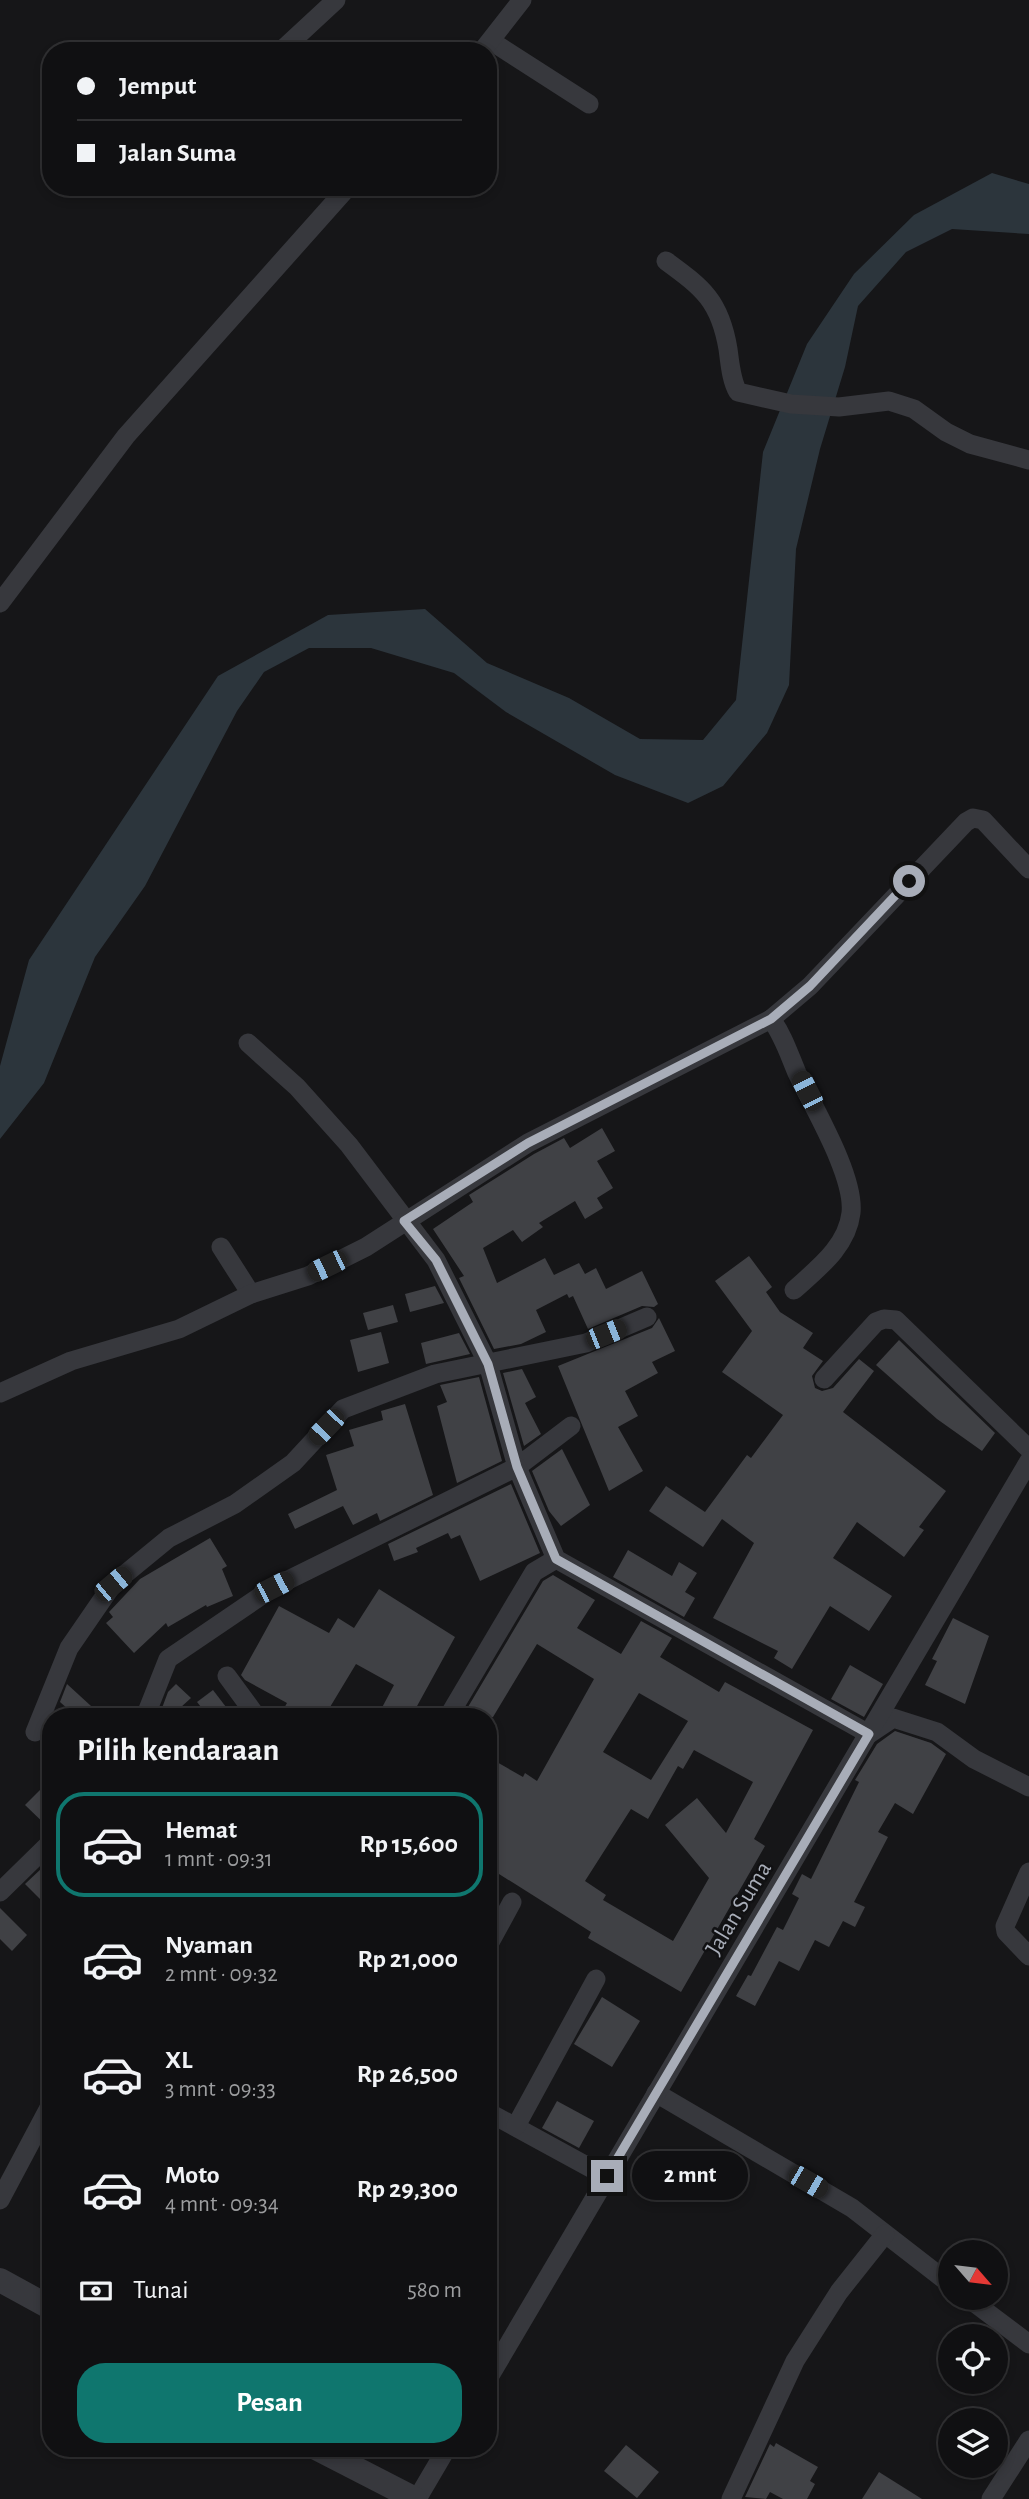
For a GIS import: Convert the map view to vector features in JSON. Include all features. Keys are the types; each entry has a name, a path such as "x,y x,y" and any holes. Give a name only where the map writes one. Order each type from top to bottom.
{"street":[{"path":"291,42 336,0"},
{"path":"490,42 522,0"},
{"path":"497,52 589,104"},
{"path":"0,603 126,436 340,196"},
{"path":"666,261 702,287 712,302 725,329 735,388 743,395 791,404 839,407 889,401 903,404 970,444 1029,460"},
{"path":"0,1393 71,1361 179,1329 251,1294 308,1276 366,1247 528,1143 771,1019 810,986 966,822 973,818 983,820 1029,869"},
{"path":"771,1019 825,1127 849,1193 851,1212 840,1243 828,1260 794,1290"},
{"path":"248,1043 297,1087 349,1145 436,1260 488,1364 517,1467 556,1559 869,1734 893,1718 937,1732 974,1759 1029,1787"},
{"path":"221,1247 251,1294"},
{"path":"44,1708 69,1648 113,1584 169,1538 235,1504 292,1463 343,1409 436,1374 586,1343 647,1317"},
{"path":"824,1380 876,1322 884,1319 896,1320 1029,1450"},
{"path":"149,1708 169,1659 274,1587 517,1467 571,1426"},
{"name":"Jalan Suma","path":"497,2364 1029,1461"},
{"path":"453,1708 534,1572 556,1559"},
{"path":"227,1676 250,1708"},
{"path":"35,1731 42,1714"},
{"path":"0,1892 42,1851"},
{"path":"1029,1872 1005,1926 1006,1932 1029,1956"},
{"path":"497,1930 512,1902"},
{"path":"516,2126 596,1979"},
{"path":"656,2093 852,2208 938,2275"},
{"path":"497,2116 607,2176"},
{"path":"0,2200 42,2126"},
{"path":"731,2499 795,2361 839,2292 885,2234"},
{"path":"0,2280 42,2303"},
{"path":"984,2310 1029,2344"},
{"path":"991,2499 1029,2440"},
{"path":"334,2457 416,2499 442,2457"}],"shaded area":[{"path":"992,173 1029,184 1029,234 952,229 906,252 858,306 845,367 820,449 796,549 789,685 767,733 723,786 688,803 615,775 506,712 454,673 371,648 309,648 264,672 237,711 145,886 95,957 44,1083 0,1139 0,1066 29,960 218,676 328,615 425,609 487,663 569,698 640,739 703,740 736,700 763,452 807,344 854,274 914,215"}],"building":[{"path":"602,1128 615,1151 597,1161 613,1188 597,1198 603,1208 585,1219 575,1201 539,1223 543,1227 522,1242 513,1230 483,1248 497,1283 545,1258 554,1275 579,1263 585,1274 596,1268 606,1289 642,1271 658,1304 654,1307 642,1306 588,1329 573,1296 569,1298 567,1294 536,1310 546,1332 521,1344 494,1349 459,1278 464,1276 433,1229 473,1202 469,1195 534,1154 564,1138 570,1148"},
{"path":"749,1256 772,1287 766,1292 780,1312 813,1333 803,1348 823,1361 812,1376 815,1388 822,1391 833,1388 859,1359 874,1371 843,1412 946,1491 919,1527 924,1530 904,1557 857,1522 833,1558 892,1596 869,1631 830,1606 792,1669 774,1658 778,1651 713,1618 754,1543 722,1519 703,1547 649,1511 666,1486 705,1512 747,1455 751,1458 783,1415 722,1372 752,1331 715,1281"},
{"path":"435,1286 444,1303 410,1312 405,1294"},
{"path":"393,1305 398,1322 368,1330 363,1313"},
{"path":"659,1318 675,1351 652,1362 658,1373 625,1391 638,1416 618,1427 643,1471 609,1491 558,1366 652,1328"},
{"path":"381,1332 389,1363 358,1372 350,1340"},
{"path":"459,1333 470,1354 426,1364 421,1343"},
{"path":"899,1340 995,1433 982,1451 937,1419 876,1365"},
{"path":"522,1369 536,1397 525,1403 541,1434 524,1446 503,1373"},
{"path":"479,1377 502,1461 457,1483 437,1406 447,1402 440,1385"},
{"path":"405,1404 433,1495 380,1521 377,1513 353,1525 343,1506 295,1529 288,1514 337,1490 326,1455 354,1446 349,1430 383,1420 381,1411"},
{"path":"562,1449 590,1505 561,1526 549,1511 532,1471"},
{"path":"511,1484 540,1553 480,1581 460,1535 451,1539 448,1533 416,1548 418,1552 394,1561 388,1544"},
{"path":"210,1538 227,1566 222,1569 233,1596 207,1607 206,1605 168,1627 166,1623 134,1653 106,1623 113,1617 109,1612 140,1579"},
{"path":"628,1550 672,1576 679,1562 697,1573 685,1592 695,1598 684,1617 613,1577"},
{"path":"553,1575 595,1600 577,1628 621,1654 641,1621 672,1638 660,1657 719,1692 725,1682 813,1730 754,1839 765,1846 681,1992 588,1938 591,1932 497,1873 497,1762 523,1777 525,1773 537,1781 594,1679 537,1644 497,1710 497,1708 467,1708 543,1581","holes":["639,1693 688,1721 651,1780 603,1752","694,1750 753,1782 726,1833 697,1798 665,1825 709,1878 673,1941 603,1900 606,1895 585,1881 631,1809 648,1819 678,1766 683,1769"]},
{"path":"379,1589 455,1637 416,1708 382,1708 394,1685 356,1664 329,1708 284,1708 287,1703 245,1680 241,1675 279,1606 329,1633 338,1618 354,1628"},
{"path":"953,1618 989,1636 965,1704 925,1685 937,1661 932,1659"},
{"path":"850,1665 883,1684 864,1717 831,1699"},
{"path":"67,1684 93,1708 67,1708 60,1702"},
{"path":"176,1684 191,1698 180,1708 162,1708 168,1692"},
{"path":"213,1690 226,1707 202,1708 197,1702"},
{"path":"895,1731 931,1743 946,1754 913,1814 895,1803 878,1832 888,1837 854,1902 865,1907 855,1927 843,1921 829,1947 815,1940 799,1971 779,1961 755,2006 736,1996 748,1975 751,1976 777,1927 783,1930 799,1898 792,1894 802,1874 811,1879 859,1782 855,1780 877,1744"},
{"path":"42,1788 42,1821 25,1805"},
{"path":"42,1868 42,1901 25,1884"},
{"path":"0,1908 27,1935 12,1951 0,1939"},
{"path":"602,1997 640,2021 612,2067 574,2044"},
{"path":"557,2101 594,2121 579,2148 542,2128"},
{"path":"776,2443 818,2467 810,2481 815,2484 807,2499 783,2499 770,2492 766,2499 745,2497 770,2444 774,2447"},
{"path":"626,2445 659,2472 637,2498 604,2471"},
{"path":"879,2472 922,2499 862,2499"}],"route":[{"path":"607,2176 869,1734 556,1559 517,1467 488,1364 436,1260 404,1221 528,1143 771,1019 810,986 909,881"}]}
